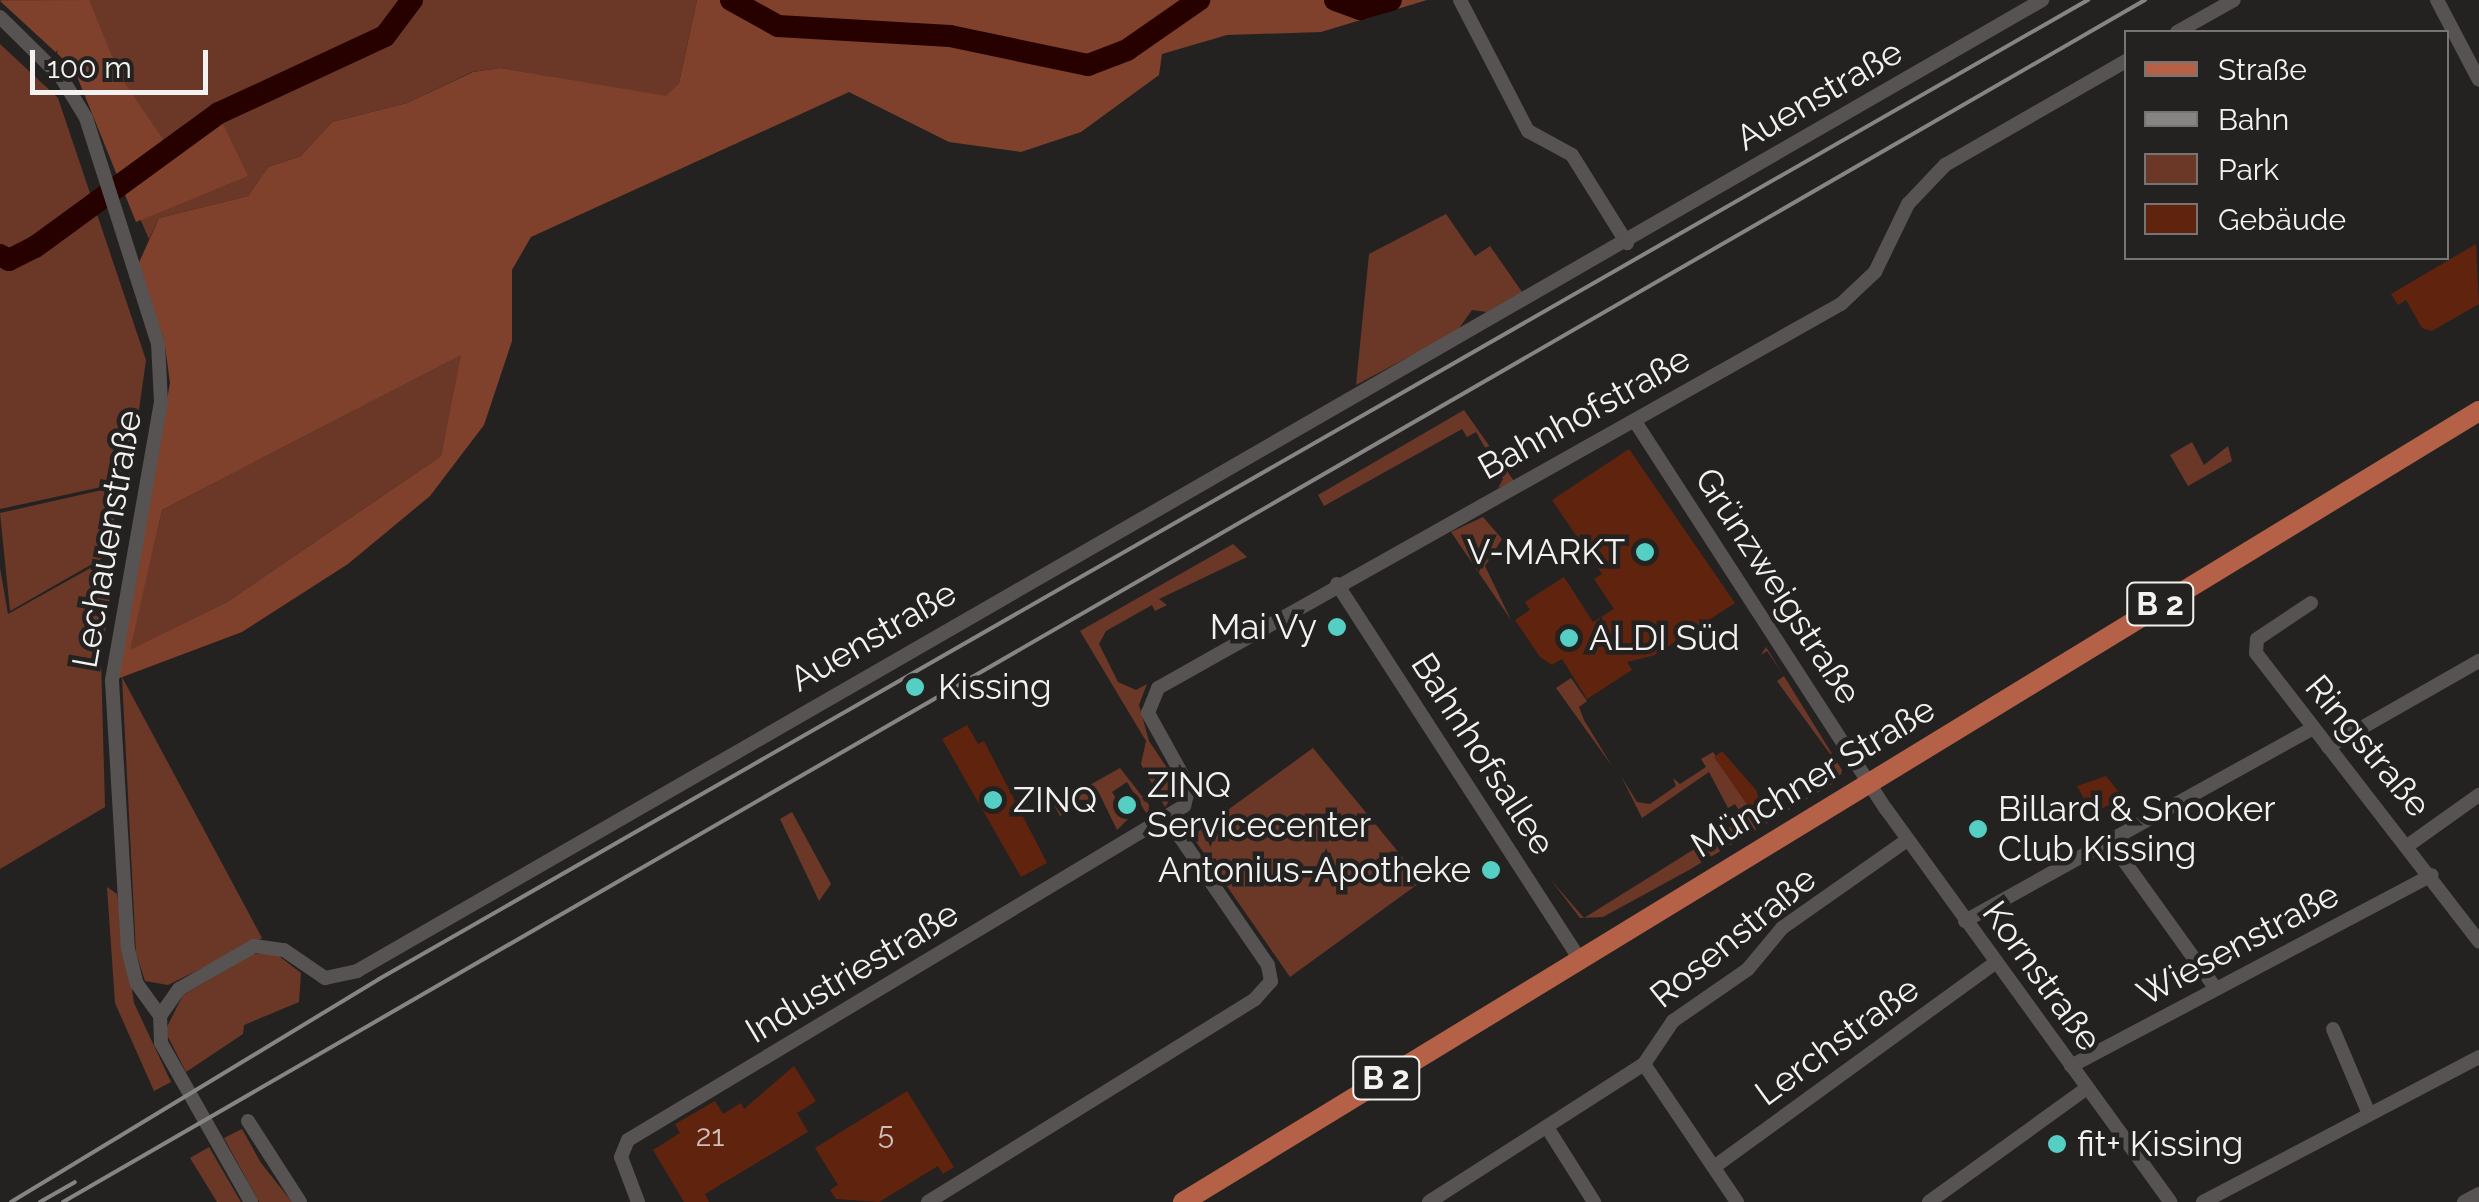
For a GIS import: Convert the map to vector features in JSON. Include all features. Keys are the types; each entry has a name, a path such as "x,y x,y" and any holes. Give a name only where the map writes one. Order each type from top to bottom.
{"main road":[{"name":"Münchner Straße","path":"1185,1202 1578,956 2479,411"}],"street":[{"path":"1460,0 1528,131 1572,156 1627,242"},
{"name":"Auenstraße","path":"160,1016 179,989 254,946 284,950 325,978 356,971 2042,0"},
{"path":"2181,30 2234,0"},
{"path":"2438,0 2479,80"},
{"name":"Lechauenstraße","path":"0,18 75,97 116,203 161,372 112,681 128,949 136,984 160,1016 173,1067 251,1202"},
{"name":"Bahnhofstraße","path":"1166,819 1184,806 1189,788 1148,714 1149,699 1338,584 1636,423 1849,298 1884,258 1908,204 1945,165 2124,62"},
{"name":"Grünzweigstraße","path":"1636,423 1870,782"},
{"name":"Bahnhofsallee","path":"1338,584 1578,956"},
{"name":"Ringstraße","path":"2311,604 2255,646 2312,728 2410,844 2479,942"},
{"path":"2328,747 2479,661"},
{"path":"1965,921 2312,728"},
{"name":"Kornstraße","path":"1870,782 1965,921 2170,1202"},
{"path":"2410,844 2479,795"},
{"path":"928,1202 1242,1008 1271,981 1268,965 1166,819"},
{"name":"Industriestraße","path":"638,1202 622,1167 628,1140 1166,819"},
{"name":"Rosenstraße","path":"1644,1064 1673,1021 1748,969 1782,928 1908,840"},
{"path":"2109,840 2216,989"},
{"name":"Wiesenstraße","path":"2070,1066 2432,875"},
{"name":"Lerchstraße","path":"1714,1168 1995,962"},
{"path":"2333,1029 2369,1114"},
{"path":"2203,1202 2479,1057"},
{"path":"1429,1202 1550,1132 1644,1064 1737,1202"},
{"path":"1929,1202 2087,1088"},
{"path":"248,1121 300,1202"},
{"path":"1550,1132 1594,1202"},
{"path":"2464,1202 2479,1194"}],"green space":[{"path":"0,0 697,0 679,83 666,97 501,68 472,72 407,103 332,122 301,156 268,167 248,196 159,218 149,239 74,69"},
{"path":"0,44 58,98 146,360 129,481 0,509"},
{"path":"1446,214 1475,256 1490,246 1522,292 1487,312 1472,310 1457,331 1356,385 1369,254"},
{"path":"462,354 441,456 227,602 129,651 162,510"},
{"path":"1464,410 1514,481 1498,488 1503,479 1476,432 1467,437 1462,429 1324,506 1318,495"},
{"path":"2192,442 2204,465 2228,446 2232,461 2188,486 2170,455"},
{"path":"120,486 108,555 10,611 0,513"},
{"path":"1483,517 1502,539 1485,566 1511,620 1451,532"},
{"path":"1233,544 1247,557 1159,599 1167,605 1155,611 1152,605 1106,631 1099,644 1118,682 1136,690 1147,684 1139,705 1149,741 1179,786 1165,807 1141,764 1146,741 1080,631"},
{"path":"103,561 115,563 101,660 105,807 0,869 0,568 8,614"},
{"path":"1784,676 1842,770 1841,774 1832,784 1689,870 1603,917 1584,918 1744,818 1735,804 1728,808 1709,772 1642,818 1621,776 1637,802 1650,804 1676,786 1673,778 1680,784 1706,767 1701,759 1713,752 1761,825 1831,783 1833,758 1777,681"},
{"path":"122,677 262,938 168,985 145,981 136,953"},
{"path":"1571,678 1587,701 1579,707 1584,720 1612,766 1556,688"},
{"path":"1313,748 1422,881 1290,977 1192,836"},
{"path":"1120,768 1149,805 1148,816 1127,782 1112,792 1128,819 1117,830 1099,793 1060,816 1054,805"},
{"path":"792,812 831,884 819,901 780,819"},
{"path":"1551,880 1584,918 1580,918"},
{"path":"107,887 117,894 134,1003 171,1082 154,1091 115,1003"},
{"path":"275,953 301,973 299,1002 244,1025 243,1034 186,1072 165,1031 183,995 253,954"},
{"path":"242,1129 261,1163 292,1202 259,1202 224,1138"},
{"path":"209,1147 241,1202 217,1202 190,1158"}],"shaded area":[{"path":"89,0 120,76 175,157 222,122 248,176 136,222 74,69 0,1"},
{"path":"697,0 1427,0 1321,32 1227,35 1162,54 1159,75 1081,132 1021,152 949,142 849,92 531,237 512,270 512,341 484,425 430,496 348,564 242,632 117,679 170,383 164,339 137,267 159,218 248,196 268,167 301,156 332,122 407,103 473,72 501,68 666,96 679,83","holes":["461,355 441,456 227,602 130,650 162,510"]}],"building":[{"path":"2476,244 2479,304 2432,331 2422,328 2406,300 2398,305 2391,294"},
{"name":"V-MARKT","path":"1629,449 1735,603 1655,655 1627,662 1632,670 1587,699 1562,659 1552,665 1540,657 1515,620 1530,610 1525,602 1564,577 1593,622 1614,609 1594,579 1602,574 1552,500"},
{"name":"ZINQ","path":"967,725 978,744 984,741 1047,863 1021,877 942,739"},
{"path":"1722,751 1756,790 1761,806 1753,813 1714,757"},
{"path":"2106,776 2123,797 2092,814 2077,786"},
{"path":"794,1066 816,1101 797,1113 808,1132 705,1194 709,1202 684,1202 653,1150 680,1133 675,1124 715,1101 723,1114 741,1103 744,1109"},
{"path":"907,1091 954,1167 943,1174 938,1166 879,1202 836,1199 830,1190 838,1185 815,1148"}],"waterway":[{"path":"0,255 9,260 35,247 219,113 385,36 412,0"},
{"path":"731,0 778,26 950,36 1088,65 1127,50 1199,0"},
{"path":"1335,0 1360,9 1391,0"}],"railway":[{"path":"11,1202 379,979 2088,0"},
{"path":"63,1202 2145,0"},
{"path":"40,1202 75,1182"}],"place":[{"name":"V-MARKT","path":"1645,552"},
{"name":"Mai Vy","path":"1337,627"},
{"name":"ALDI Süd","path":"1569,638"},
{"name":"Kissing","path":"915,687"},
{"name":"ZINQ","path":"993,800"},
{"name":"ZINQ Servicecenter","path":"1127,805"},
{"name":"Billard & Snooker Club Kissing","path":"1978,829"},
{"name":"Antonius-Apotheke","path":"1491,870"},
{"name":"fit+ Kissing","path":"2057,1144"}]}
